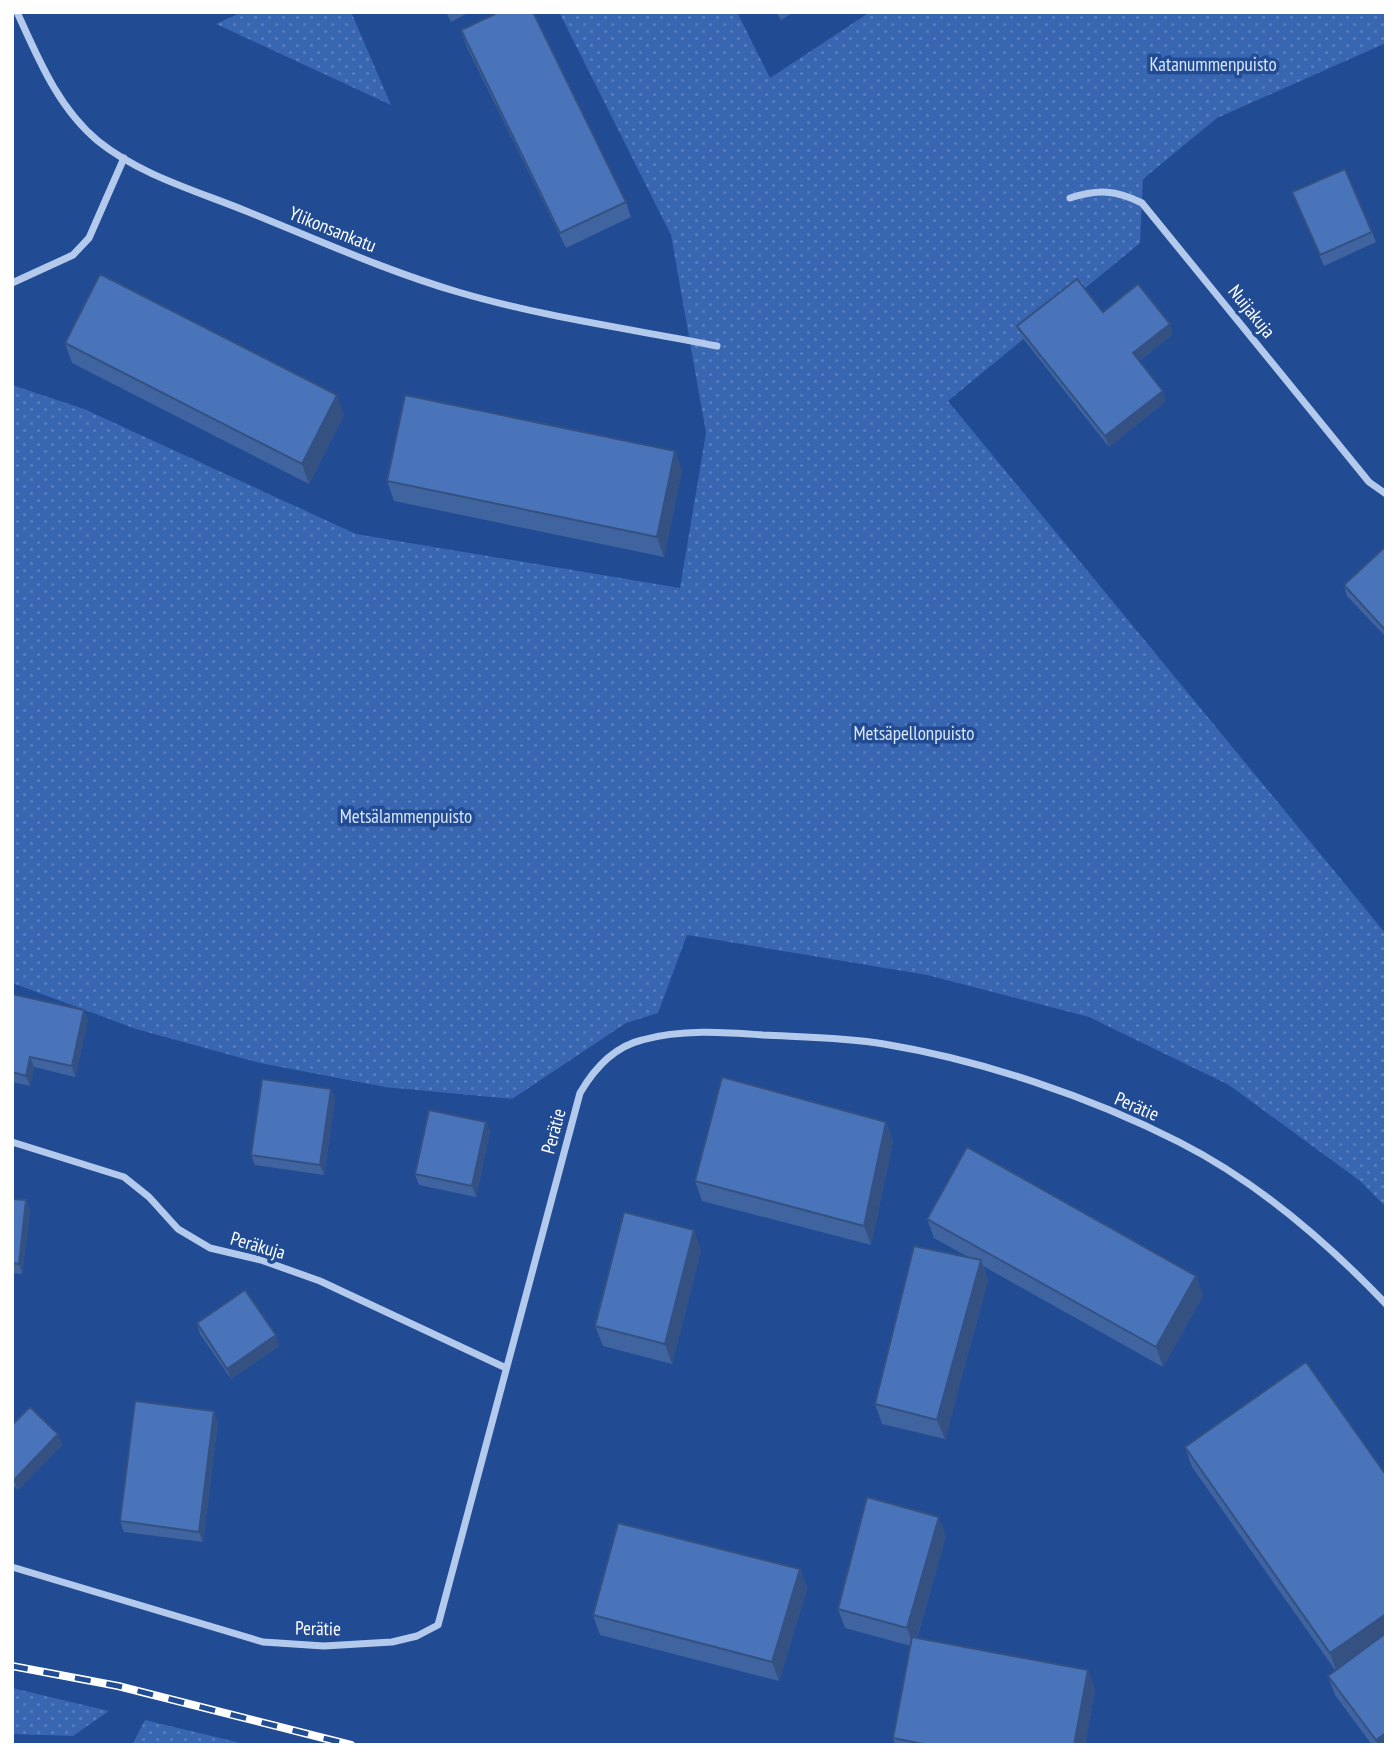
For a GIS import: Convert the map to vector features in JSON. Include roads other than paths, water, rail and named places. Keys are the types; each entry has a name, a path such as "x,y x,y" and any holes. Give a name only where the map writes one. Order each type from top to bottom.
{"street":[{"name":"Ylikonsankatu","path":"17,12 42,67 78,121 99,141 160,177 395,272 457,292 520,309 717,346"},
{"path":"12,283 73,255 89,238 124,158"},
{"name":"Nuijakuja","path":"1070,198 1091,191 1118,191 1142,203 1369,482 1386,494"},
{"name":"Perätie","path":"12,1567 263,1642 324,1646 392,1642 417,1636 438,1625 580,1093 594,1069 614,1053 640,1040 692,1033 883,1044 972,1065 1121,1115 1180,1142 1238,1177 1337,1254 1386,1304"},
{"name":"Peräkuja","path":"12,1142 124,1177 149,1196 178,1229 210,1248 261,1260 320,1281 506,1367"}],"railway":[{"path":"12,1666 118,1686 351,1745"}],"park label":[{"name":"Katanummenpuisto","path":"1213,64"},
{"name":"Metsäpellonpuisto","path":"914,733"},
{"name":"Metsälammenpuisto","path":"406,816"}]}
